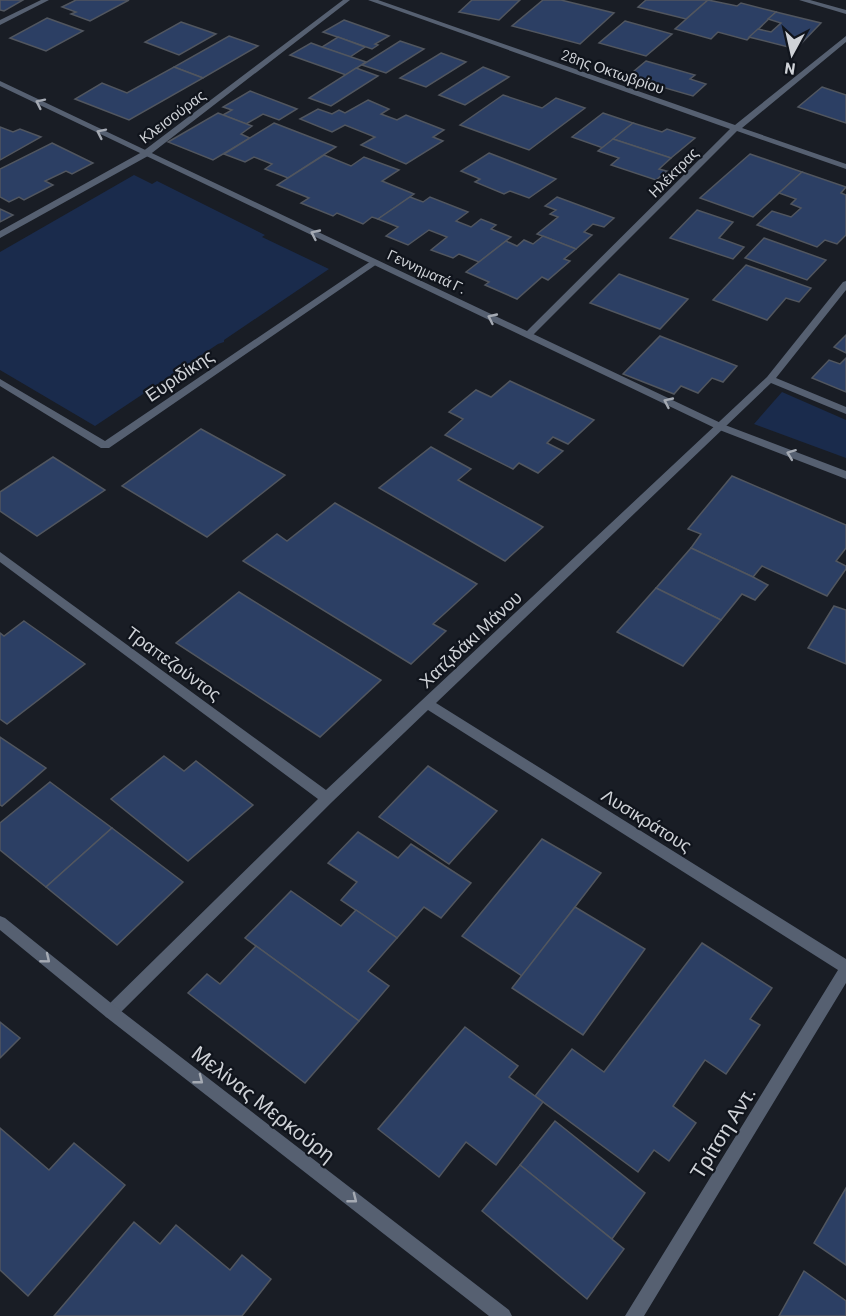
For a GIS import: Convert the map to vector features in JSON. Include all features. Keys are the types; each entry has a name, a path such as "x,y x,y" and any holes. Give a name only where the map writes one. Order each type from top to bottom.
{"street":[{"path":"0,23 46,0"},
{"name":"Κλεισούρας","path":"0,235 145,154 347,0"},
{"name":"28ης Οκτωβρίου","path":"371,0 846,167"},
{"path":"802,0 846,12"},
{"name":"Ηλέκτρας","path":"528,335 735,129 846,38"},
{"name":"Γεννηματά Γ.","path":"0,84 721,427 846,475"},
{"name":"Ευριδίκης","path":"0,382 105,446 374,262"},
{"name":"Χατζιδάκι Μάνου","path":"111,1012 327,798 770,379 846,284"},
{"path":"770,379 846,411"},
{"name":"Τραπεζούντος","path":"0,556 327,798"},
{"name":"Λυσικράτους","path":"428,704 846,968"},
{"name":"Μελίνας Μερκούρη","path":"0,922 111,1012 503,1316"},
{"name":"Τρίτση Αντ.","path":"634,1316 846,968"}],"shaded area":[{"path":"134,175 152,184 157,181 265,235 262,237 329,269 224,342 95,426 0,370 0,252"},
{"path":"782,392 846,420 846,458 754,424"}],"building":[{"path":"0,0 23,0 4,11 0,10"},
{"path":"76,0 129,0 90,21 71,14 76,12 62,7"},
{"path":"472,0 520,0 499,20 459,12"},
{"path":"543,0 561,0 614,13 580,44 512,26"},
{"path":"646,0 708,0 686,19 638,7"},
{"path":"708,0 737,6 741,3 776,12 747,40 718,32 711,39 675,29"},
{"path":"776,12 821,23 796,49 749,37 758,29 771,32 781,23 768,19"},
{"path":"47,18 83,31 46,51 10,38"},
{"path":"344,20 389,36 375,44 378,45 372,49 323,32"},
{"path":"625,21 672,34 646,56 599,43"},
{"path":"181,22 216,34 179,55 145,42"},
{"path":"229,36 258,46 203,78 174,67"},
{"path":"338,37 365,47 350,57 322,47"},
{"path":"400,41 424,49 386,73 362,65"},
{"path":"311,43 366,62 346,75 290,55"},
{"path":"441,53 466,62 426,87 400,78"},
{"path":"646,61 695,75 690,79 706,84 693,96 627,77"},
{"path":"174,67 203,78 129,120 75,99 102,83 127,93"},
{"path":"483,67 509,77 465,105 439,95"},
{"path":"356,68 378,76 331,106 309,98"},
{"path":"822,87 846,95 846,123 798,107"},
{"path":"250,91 297,109 279,120 263,114 246,124 223,115 232,110 223,107"},
{"path":"503,95 542,108 556,98 585,108 529,150 460,125"},
{"path":"368,100 389,109 381,114 397,120 406,115 444,130 433,137 443,141 406,164 361,145 375,137 345,125 332,132 300,119 318,109 332,114 339,110 345,113"},
{"path":"218,113 252,126 241,134 250,138 213,160 168,142"},
{"path":"603,113 633,123 603,148 572,137"},
{"path":"274,123 336,147 288,178 265,169 272,164 254,157 245,162 224,154"},
{"path":"633,123 662,132 667,129 695,138 671,158 613,139"},
{"path":"0,127 13,132 20,129 41,137 0,160"},
{"path":"613,139 671,158 659,169 667,171 656,180 611,165 619,158 598,151"},
{"path":"52,143 93,163 72,174 66,171 45,181 53,185 24,200 19,197 9,202 0,197 0,169"},
{"path":"489,153 556,179 529,198 510,191 504,194 475,182 480,179 461,171"},
{"path":"750,154 802,172 753,217 700,198"},
{"path":"324,155 351,166 364,157 399,170 382,181 414,194 378,219 372,217 363,224 337,213 333,216 301,203 309,198 277,185"},
{"path":"802,172 846,187 841,193 846,195 846,235 837,244 825,240 817,247 757,225 772,211 791,217 801,208 791,204 796,199 779,193"},
{"path":"410,197 423,202 430,197 468,212 456,221 471,227 481,219 496,225 491,229 511,237 479,262 459,254 453,258 431,250 447,237 429,230 408,245 386,236 398,227 378,219"},
{"path":"557,197 614,218 604,227 593,224 584,232 592,235 576,249 537,234 558,217 550,214 556,210 545,206"},
{"path":"0,209 13,215 0,222"},
{"path":"697,210 733,222 719,238 744,247 733,259 670,238"},
{"path":"543,236 576,249 564,259 570,261 548,280 542,277 517,299 485,285 489,282 466,272 506,241 517,246 524,240 533,244"},
{"path":"764,238 826,260 807,280 745,258"},
{"path":"746,265 811,288 799,302 786,298 767,320 713,300"},
{"path":"619,274 688,299 660,329 590,303"},
{"path":"846,335 846,353 834,347"},
{"path":"660,336 737,366 723,382 712,378 698,393 681,386 674,394 623,374"},
{"path":"846,358 846,392 812,378 829,360 840,364"},
{"path":"510,381 594,420 568,444 553,437 547,443 563,451 538,473 519,463 513,469 445,435 463,419 449,412 476,390 491,397"},
{"path":"201,429 285,475 207,537 122,486"},
{"path":"431,447 471,469 458,480 543,527 505,561 379,488"},
{"path":"53,457 105,490 37,536 0,511 0,492"},
{"path":"732,476 846,525 846,548 836,561 846,566 846,569 827,596 762,566 753,577 691,548 701,534 688,529"},
{"path":"335,503 477,584 433,624 446,631 411,664 243,561 277,534 287,541"},
{"path":"691,548 768,585 755,600 742,594 721,620 656,588"},
{"path":"656,588 721,620 683,666 617,632"},
{"path":"239,592 381,680 320,737 176,643"},
{"path":"834,606 846,610 846,664 808,648"},
{"path":"24,621 85,664 7,724 0,719 0,633 4,636"},
{"path":"0,737 46,768 2,806 0,805"},
{"path":"164,756 184,771 196,761 253,805 188,861 111,799"},
{"path":"428,766 497,811 449,864 379,817"},
{"path":"50,782 112,828 46,887 0,850 0,823"},
{"path":"112,828 183,882 117,945 46,887"},
{"path":"358,832 398,858 411,844 471,883 441,918 424,907 397,938 341,900 357,882 328,863"},
{"path":"542,839 601,873 522,976 462,936"},
{"path":"291,891 341,926 356,910 397,938 368,971 389,986 359,1021 245,938"},
{"path":"575,907 645,949 583,1035 512,988"},
{"path":"702,943 772,988 750,1019 760,1025 726,1074 705,1060 673,1106 696,1123 669,1161 654,1150 638,1172 535,1096 572,1049 604,1072"},
{"path":"256,946 359,1021 305,1083 188,993 207,974 220,984"},
{"path":"0,1022 20,1038 0,1058"},
{"path":"465,1027 518,1066 509,1077 543,1102 496,1165 466,1142 439,1177 378,1129"},
{"path":"555,1121 645,1193 612,1239 520,1165"},
{"path":"0,1128 49,1170 74,1143 125,1185 28,1296 0,1270"},
{"path":"520,1165 624,1249 587,1299 482,1211"},
{"path":"846,1188 846,1265 814,1243"},
{"path":"134,1222 160,1244 176,1225 230,1270 242,1255 271,1279 242,1316 54,1316"},
{"path":"804,1271 846,1301 846,1316 779,1316"}]}
